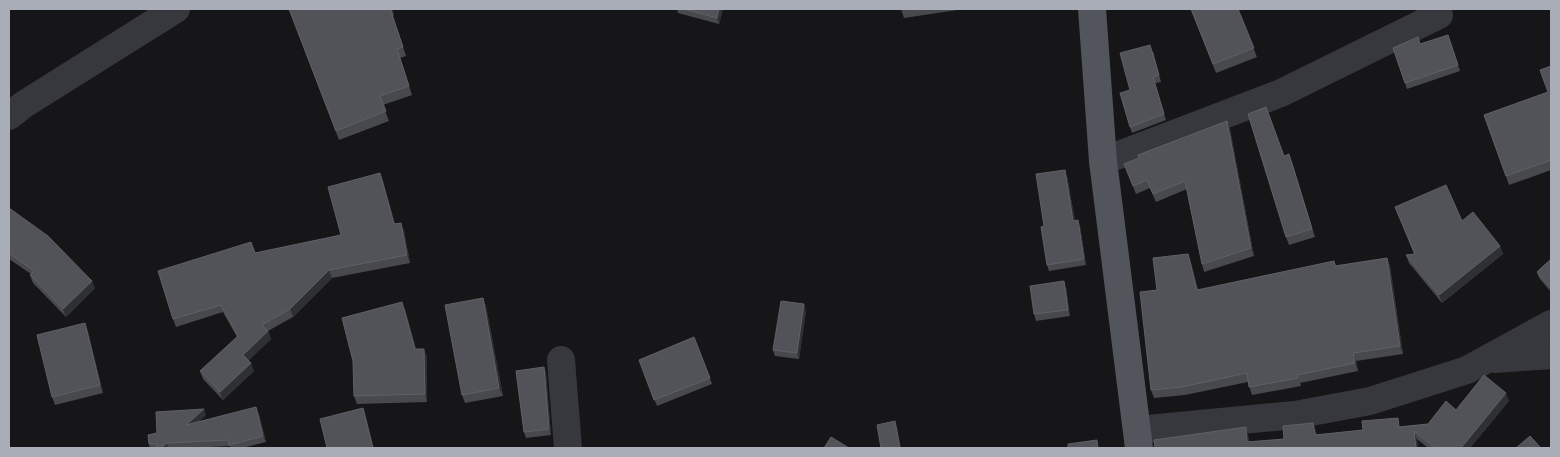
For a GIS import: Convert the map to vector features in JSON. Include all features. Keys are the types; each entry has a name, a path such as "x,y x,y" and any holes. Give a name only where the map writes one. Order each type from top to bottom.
{"main road":[{"path":"1092,9 1103,161 1138,439"}],"street":[{"path":"9,116 23,105 176,9"},
{"path":"1103,161 1281,93 1439,15"},
{"path":"1138,439 1295,415 1370,401 1467,370 1551,324"},
{"path":"1486,360 1551,355"},
{"path":"561,360 568,448"}],"building":[{"path":"289,9 390,9 403,47 397,49 409,86 380,96 386,111 336,131"},
{"path":"684,9 719,9 717,18"},
{"path":"1191,9 1238,9 1254,48 1213,64"},
{"path":"1448,35 1458,65 1405,83 1393,48 1418,37 1420,44"},
{"path":"1150,45 1159,75 1153,77 1164,114 1130,127 1120,93 1130,90 1120,53"},
{"path":"1551,66 1551,160 1506,176 1484,115 1548,92 1540,70"},
{"path":"1266,107 1284,156 1289,154 1312,229 1286,237 1248,114"},
{"path":"1227,121 1251,248 1202,264 1185,181 1153,194 1147,180 1133,186 1124,164 1139,158 1138,155"},
{"path":"1065,170 1073,221 1078,220 1084,259 1047,265 1041,227 1044,226 1036,174"},
{"path":"380,173 394,224 401,223 407,255 329,270 290,309 262,325 268,331 243,355 251,363 220,392 200,371 238,336 221,305 173,319 158,271 251,242 255,253 341,235 328,187"},
{"path":"1446,185 1462,221 1473,212 1500,246 1439,295 1406,255 1415,254 1395,207"},
{"path":"9,208 48,236 92,281 63,309 30,275 34,271 9,253"},
{"path":"1188,254 1197,290 1334,261 1335,266 1387,258 1400,346 1353,353 1355,363 1297,375 1298,378 1249,387 1247,373 1182,387 1151,390 1140,292 1157,290 1153,258"},
{"path":"1551,259 1551,289 1537,272"},
{"path":"1064,281 1068,310 1034,314 1030,286"},
{"path":"483,298 499,388 462,395 445,305"},
{"path":"781,301 804,304 797,353 773,350"},
{"path":"402,302 415,349 424,349 425,394 354,396 353,361 342,318"},
{"path":"85,323 100,385 52,397 37,335"},
{"path":"694,337 710,378 654,400 639,360"},
{"path":"544,367 549,429 524,432 516,371"},
{"path":"1484,375 1506,393 1461,448 1435,448 1414,431 1416,448 1155,448 1154,440 1246,427 1247,442 1284,439 1283,426 1313,423 1315,435 1363,430 1362,421 1398,418 1399,427 1428,424 1446,401 1456,410"},
{"path":"256,407 263,436 229,445 228,440 167,443 161,448 157,448 157,444 149,444 148,435 157,433 156,412 204,409 186,425"},
{"path":"363,408 373,448 327,448 320,419"},
{"path":"895,421 900,448 881,448 877,425"},
{"path":"1530,436 1541,448 1516,448"},
{"path":"831,437 849,448 824,448"},
{"path":"1097,440 1098,448 1068,448 1068,444"}]}
